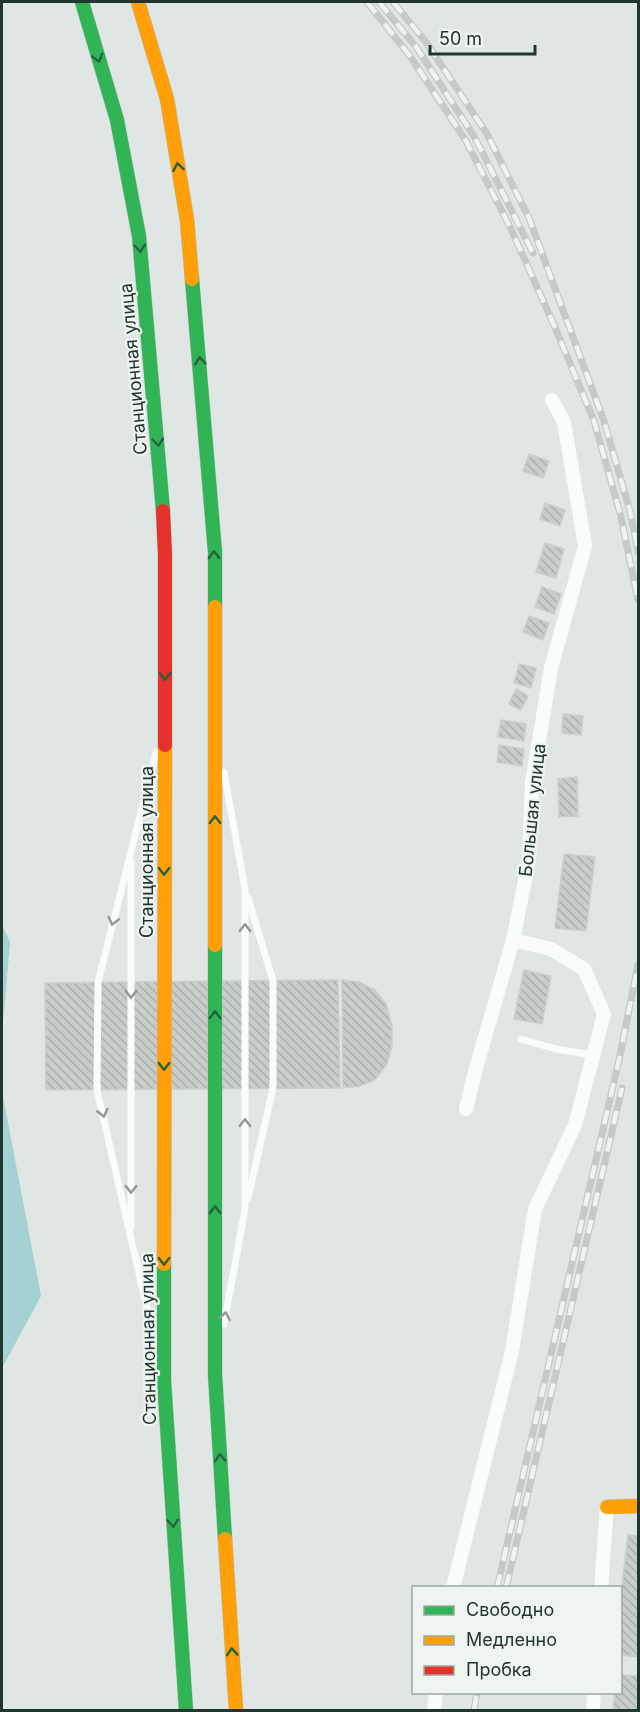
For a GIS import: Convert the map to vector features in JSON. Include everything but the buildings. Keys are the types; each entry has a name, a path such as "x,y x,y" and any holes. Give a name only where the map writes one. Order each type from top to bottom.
{"main road":[{"name":"Станционная улица","path":"82,2 117,120 139,236 162,488 165,555 164,1381 186,1710"},
{"path":"138,2 167,99 187,220 215,552 215,1374 236,1710"},
{"path":"607,1507 639,1506"}],"street":[{"name":"Большая улица","path":"466,1109 513,940 530,860 532,783 551,668 585,546 564,422 552,400"},
{"path":"453,1586 513,1351 535,1209 575,1125 604,1014 584,969 551,950 513,940"},
{"path":"601,1586 607,1507"},
{"path":"434,1710 436,1694"},
{"path":"593,1710 594,1694"}],"lane":[{"path":"214,719 245,890 273,981 273,1088 245,1209 215,1374"},
{"path":"164,1381 98,1090 98,982 165,722"},
{"path":"131,852 131,1239"},
{"path":"245,890 245,1209"},
{"path":"521,1039 556,1049 594,1054"}],"water":[{"path":"2,925 10,942 2,1034"},
{"path":"2,1091 41,1296 2,1368"}],"railway":[{"path":"367,2 410,56 466,141 511,229 594,421 621,517 638,600"},
{"path":"379,2 417,48 475,138 533,253"},
{"path":"393,2 426,42 487,134 529,218 604,421 630,511 638,551"},
{"path":"497,1586 619,1060 638,965"},
{"path":"506,1586 622,1088"},
{"path":"474,1710 477,1694"}],"traffic: fast":[{"path":"82,2 117,120 139,236 163,511"},
{"path":"192,279 215,552 215,607"},
{"path":"215,945 215,1374 225,1539"},
{"path":"164,1264 164,1381 186,1710"}],"traffic: slow":[{"path":"138,2 167,99 187,220 192,279"},
{"path":"215,607 215,945"},
{"path":"164,1264 165,745"},
{"path":"607,1507 638,1506"},
{"path":"225,1539 236,1710"}],"traffic: jam":[{"path":"163,511 165,745"}]}
